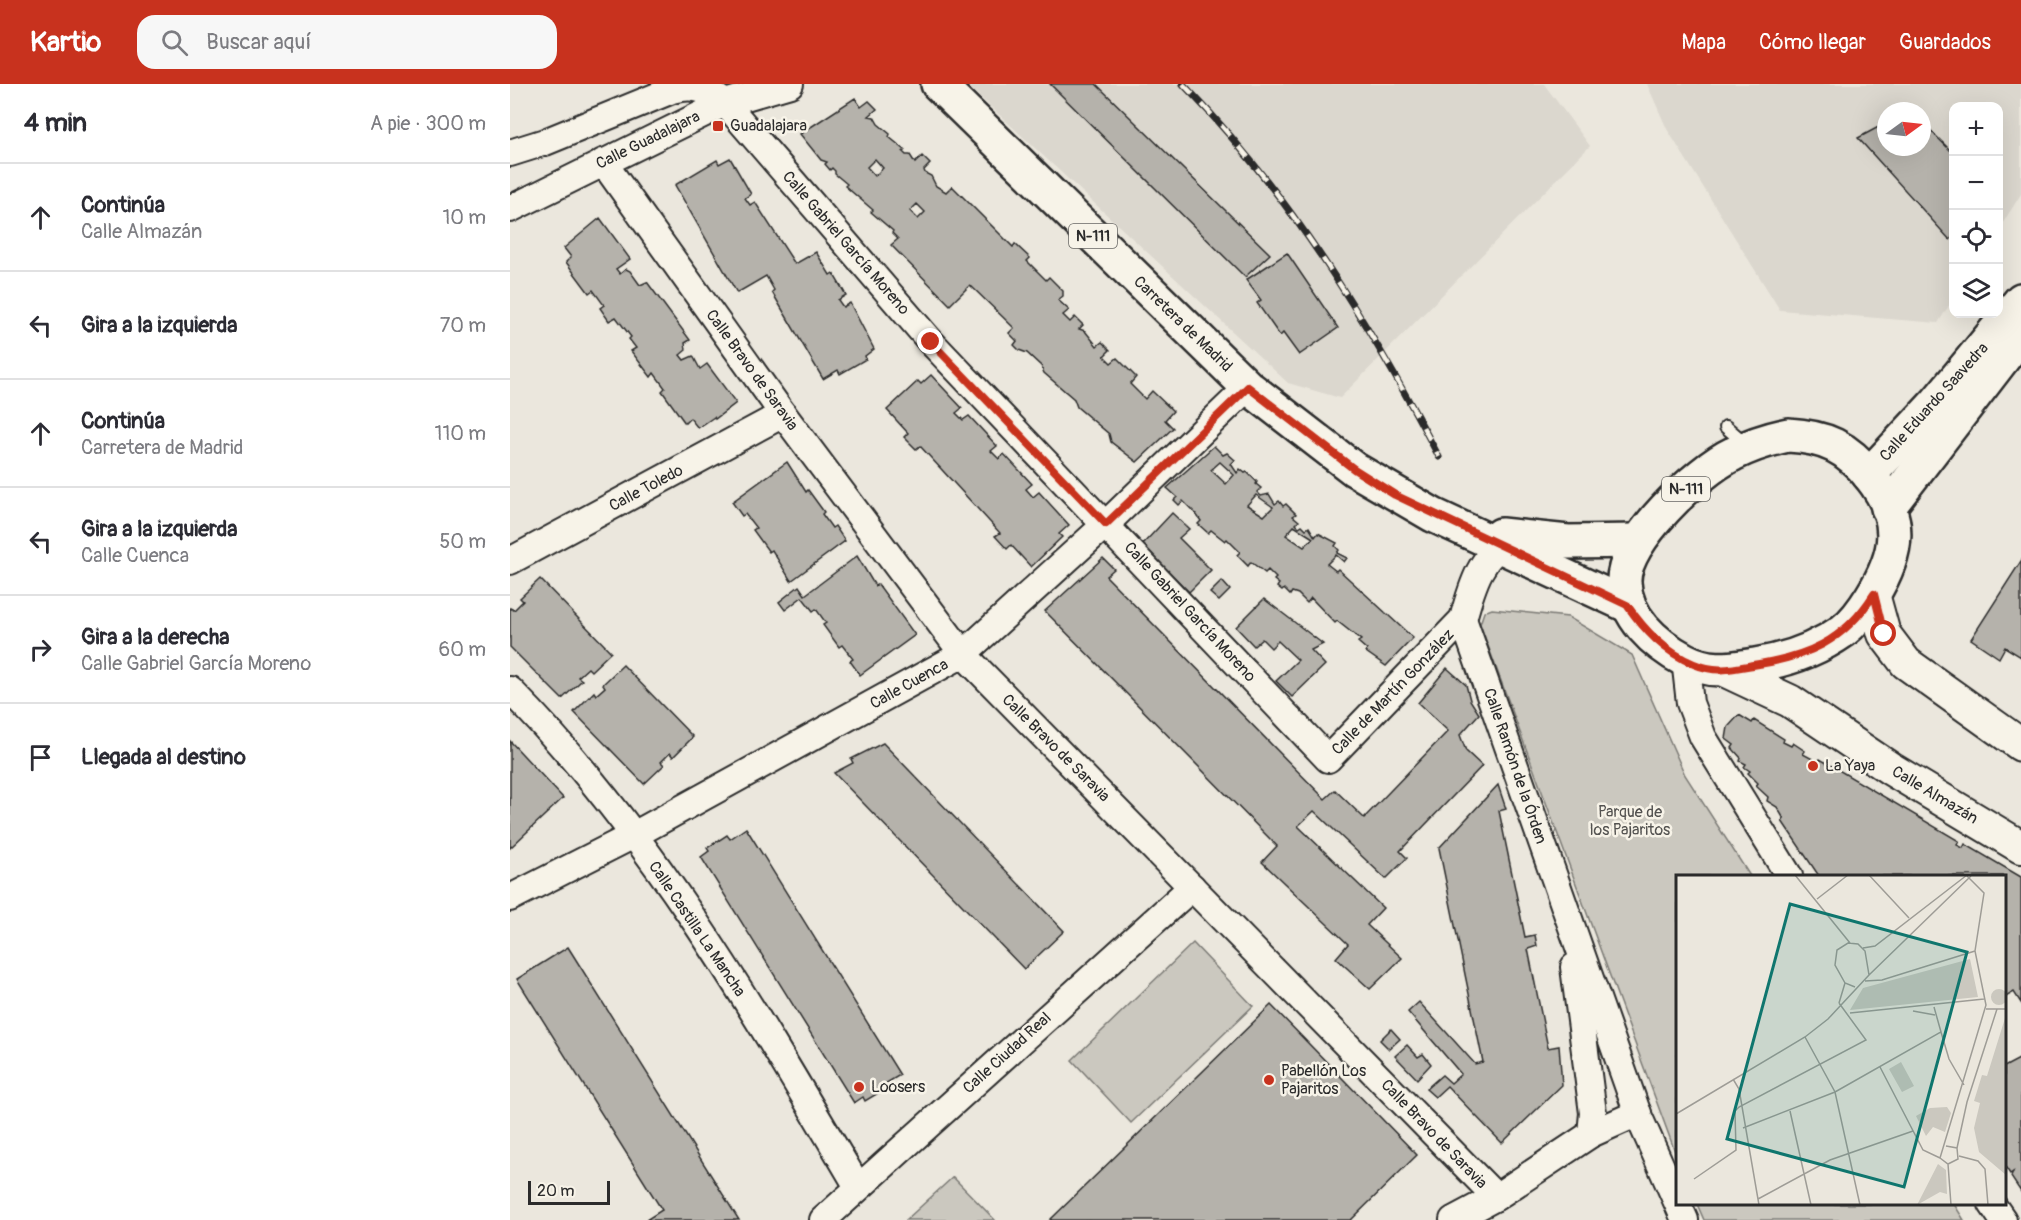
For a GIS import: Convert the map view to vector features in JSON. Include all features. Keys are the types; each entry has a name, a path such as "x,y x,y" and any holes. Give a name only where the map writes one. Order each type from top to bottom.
{"main road":[{"name":"Carretera de Madrid","path":"938,84 1248,387 1354,469 1395,495 1458,527 1506,541 1627,605"},
{"name":"Calle Eduardo Saavedra","path":"1888,508 1991,356 2021,300"},
{"name":"Calle Eduardo Saavedra","path":"1869,475 1991,356 2021,335"},
{"name":"N-111","path":"1627,605 1623,579 1638,541 1695,480 1741,451 1788,435 1822,439 1858,462 1884,497 1895,527 1893,555 1888,570 1863,612 1845,630 1813,649 1784,661 1705,666"},
{"name":"Carretera de Madrid","path":"1506,541 1638,541"},
{"path":"1627,605 1648,633 1664,648 1705,666"}],"street":[{"name":"Calle Guadalajara","path":"510,209 725,103 790,84"},
{"name":"Calle Gabriel García Moreno","path":"510,153 545,142 672,90 688,86 707,90 725,103 931,342 1328,759"},
{"name":"Calle Bravo de Saravia","path":"603,162 783,414 963,654 1496,1197 1592,1124"},
{"name":"Calle Cuenca","path":"510,898 634,835 963,654 1106,524 1248,387"},
{"name":"Calle Toledo","path":"510,561 783,414"},
{"name":"Calle de Martín González","path":"1328,759 1463,619 1478,573 1506,541"},
{"path":"1874,594 1884,634 1906,663 2021,745"},
{"name":"Calle Ramón de la Órden","path":"1463,619 1637,1110 1676,1201"},
{"path":"1705,666 1686,668 1690,703 1696,720 1712,756 1788,875"},
{"name":"Calle Almazán","path":"1705,666 1790,701 1891,769 2021,847"},
{"name":"Calle Castilla La Mancha","path":"510,690 554,734 634,835 762,1025 858,1187"},
{"name":"Calle Ciudad Real","path":"823,1220 1192,887"},
{"name":"Calle Ramón de la Órden","path":"1566,913 1592,1124"},
{"path":"1592,1124 1637,1110"},
{"path":"1453,1220 1496,1197"},
{"name":"Calle Ramón de la Órden","path":"1678,1205 1684,1220"},
{"path":"1993,1205 2003,1220"}],"shaded area":[{"path":"966,84 1544,84 1590,146 1340,398 1288,383"},
{"path":"1647,84 2021,84 2021,194 2003,223 2003,102 1949,102 1949,305 1938,323 1780,310 1667,129"}],"green space":[{"name":"Parque de los Pajaritos","path":"1492,609 1568,617 1632,655 1685,775 1749,875 1676,875 1676,1154 1480,624 1484,612"},
{"path":"1193,943 1253,1006 1131,1123 1072,1060"},
{"path":"953,1177 995,1220 906,1220"},
{"path":"1697,1205 1955,1205 1964,1220 1704,1220"}],"building":[{"path":"1050,84 1096,84 1270,254 1245,277"},
{"path":"855,98 861,107 869,101 877,109 869,116 874,117 878,124 890,134 889,137 905,150 903,152 906,155 910,155 915,163 922,156 930,164 924,170 931,176 936,186 946,192 952,186 1013,247 1015,244 1030,258 1027,261 1046,280 1049,277 1063,291 1063,296 1058,300 1069,310 1063,315 1070,322 1075,317 1083,325 1079,329 1085,331 1097,346 1102,342 1110,350 1104,356 1111,363 1117,358 1136,377 1130,384 1145,399 1152,391 1173,411 1165,420 1173,428 1137,462 1111,442 1109,434 1077,407 1074,399 1044,373 1041,366 1014,345 1017,341 1009,333 1014,328 970,285 950,305 891,245 898,239 892,233 893,231 845,186 847,184 835,174 832,168 830,170 825,164 827,162 821,160 800,134","holes":["875,159 883,168 875,176 867,167","917,204 925,212 918,219 910,211"]},
{"path":"1877,128 1877,156 1931,156 1931,131 1949,149 1949,239 1858,138"},
{"path":"730,158 751,194 745,198 750,205 755,202 795,264 816,252 830,275 833,273 846,295 838,300 843,307 850,303 874,349 865,356 866,359 840,374 838,370 823,379 772,292 774,290 766,276 737,293 675,185 717,160 719,164"},
{"path":"600,218 630,259 616,269 620,274 626,269 630,271 640,285 647,282 690,340 685,343 686,350 680,355 684,360 693,356 700,369 707,364 736,403 715,419 714,417 698,428 690,418 685,423 662,391 665,388 654,373 651,377 631,351 636,348 629,339 631,337 616,317 609,321 600,308 604,305 593,290 589,293 566,262 571,257 564,248"},
{"path":"1287,253 1338,328 1299,355 1283,333 1280,336 1257,303 1261,300 1246,280"},
{"path":"931,375 962,408 956,413 963,420 969,416 997,446 991,451 999,459 1004,454 1032,484 1026,489 1033,497 1039,492 1069,525 1059,534 1062,537 1031,567 1011,545 1007,549 995,536 1000,533 920,446 916,449 904,437 908,433 887,410 918,381 921,384"},
{"path":"1214,446 1223,455 1227,453 1235,460 1231,464 1237,473 1240,469 1247,472 1257,482 1256,484 1261,488 1257,492 1261,496 1269,494 1275,504 1279,501 1283,506 1286,504 1296,514 1293,516 1299,521 1296,524 1306,529 1309,527 1315,537 1318,533 1337,543 1335,546 1339,550 1337,553 1347,558 1344,562 1336,555 1327,564 1336,571 1338,569 1413,638 1386,666 1366,652 1367,650 1358,642 1361,640 1337,621 1335,623 1311,598 1307,603 1298,594 1292,592 1290,595 1284,589 1282,591 1277,587 1279,584 1274,580 1276,578 1268,570 1265,573 1251,562 1248,566 1237,555 1240,552 1227,539 1225,541 1211,530 1208,533 1198,524 1201,521 1196,514 1183,501 1179,505 1174,500 1177,497 1167,488","holes":["1220,462 1234,475 1226,484 1211,470","1256,495 1273,507 1264,516 1247,505","1294,526 1313,538 1304,547 1286,535"]},
{"path":"787,462 806,492 808,490 824,512 822,514 832,528 835,526 845,541 791,581 772,550 769,552 753,530 756,528 745,514 742,516 732,502"},
{"path":"1172,513 1189,529 1179,538 1211,570 1189,592 1142,545"},
{"path":"857,556 875,586 878,584 915,635 860,675 850,661 853,659 842,645 839,647 823,625 826,623 816,609 813,611 802,597 785,610 779,602 799,586 805,595"},
{"path":"1103,558 1114,569 1106,576 1325,799 1335,790 1364,818 1448,731 1418,703 1447,668 1466,685 1470,700 1479,714 1460,735 1466,751 1482,766 1400,851 1407,858 1386,879 1314,811 1298,826 1383,908 1367,925 1402,958 1370,989 1336,958 1348,944 1262,862 1277,846 1045,611"},
{"path":"2021,561 2021,657 2005,647 1999,658 1971,639"},
{"path":"540,579 611,652 591,671 588,668 578,677 582,680 562,699 510,647 510,608 514,610 523,601 520,598"},
{"path":"1222,581 1230,590 1219,601 1210,593"},
{"path":"1264,599 1323,644 1311,650 1325,665 1292,697 1276,681 1298,660 1278,641 1271,648 1262,639 1254,646 1236,627"},
{"path":"623,665 693,737 673,757 670,753 661,762 664,765 644,784 574,712 594,692 596,695 605,687 603,684"},
{"path":"1739,715 1752,723 1754,720 1784,739 1783,742 1791,746 1793,743 1805,751 1803,754 1818,762 1820,759 1959,841 1957,845 1963,848 1965,844 2021,877 2021,1003 2014,992 2006,997 2006,875 1818,875 1782,821 1784,819 1777,807 1767,801 1768,797 1756,786 1758,783 1748,773 1750,771 1744,767 1746,764 1740,761 1741,758 1732,748 1734,745 1726,739 1728,727"},
{"path":"510,741 563,798 510,848"},
{"path":"883,743 1064,931 1024,969 834,773 853,763 851,759"},
{"path":"1498,785 1506,809 1499,811 1525,937 1535,935 1537,946 1528,949 1548,1048 1559,1046 1562,1085 1502,1143 1447,1086 1435,1097 1426,1089 1442,1075 1451,1083 1461,1074 1408,1012 1419,1002 1475,1064 1483,1062 1439,848"},
{"path":"746,828 900,1075 883,1085 885,1089 865,1101 863,1097 854,1103 701,857 709,851 707,848 727,835 730,839"},
{"path":"568,947 739,1220 646,1220 662,1210 517,979"},
{"name":"Pabellón Los Pajaritos","path":"1271,1005 1417,1155 1351,1220 1050,1220"},
{"path":"1391,1029 1400,1039 1389,1049 1380,1040"},
{"path":"1407,1045 1418,1057 1423,1054 1431,1064 1417,1079 1395,1056"},
{"path":"2021,1058 2021,1192 2011,1177 2013,1172 2010,1174 2006,1168 2006,1066"}],"railway":[{"path":"1183,84 1258,169 1324,261 1384,358 1439,457"}],"place":[{"name":"Guadalajara","path":"718,126"},
{"name":"La Yaya","path":"1813,766"},
{"name":"Pabellón Los Pajaritos","path":"1269,1080"},
{"name":"Loosers","path":"859,1087"}],"route":[{"path":"931,342 1106,524 1248,387 1354,469 1395,495 1458,527 1627,605 1648,633 1664,648 1695,664 1708,669 1726,671 1784,661 1813,649 1845,630 1863,612 1874,594 1884,634"}]}
